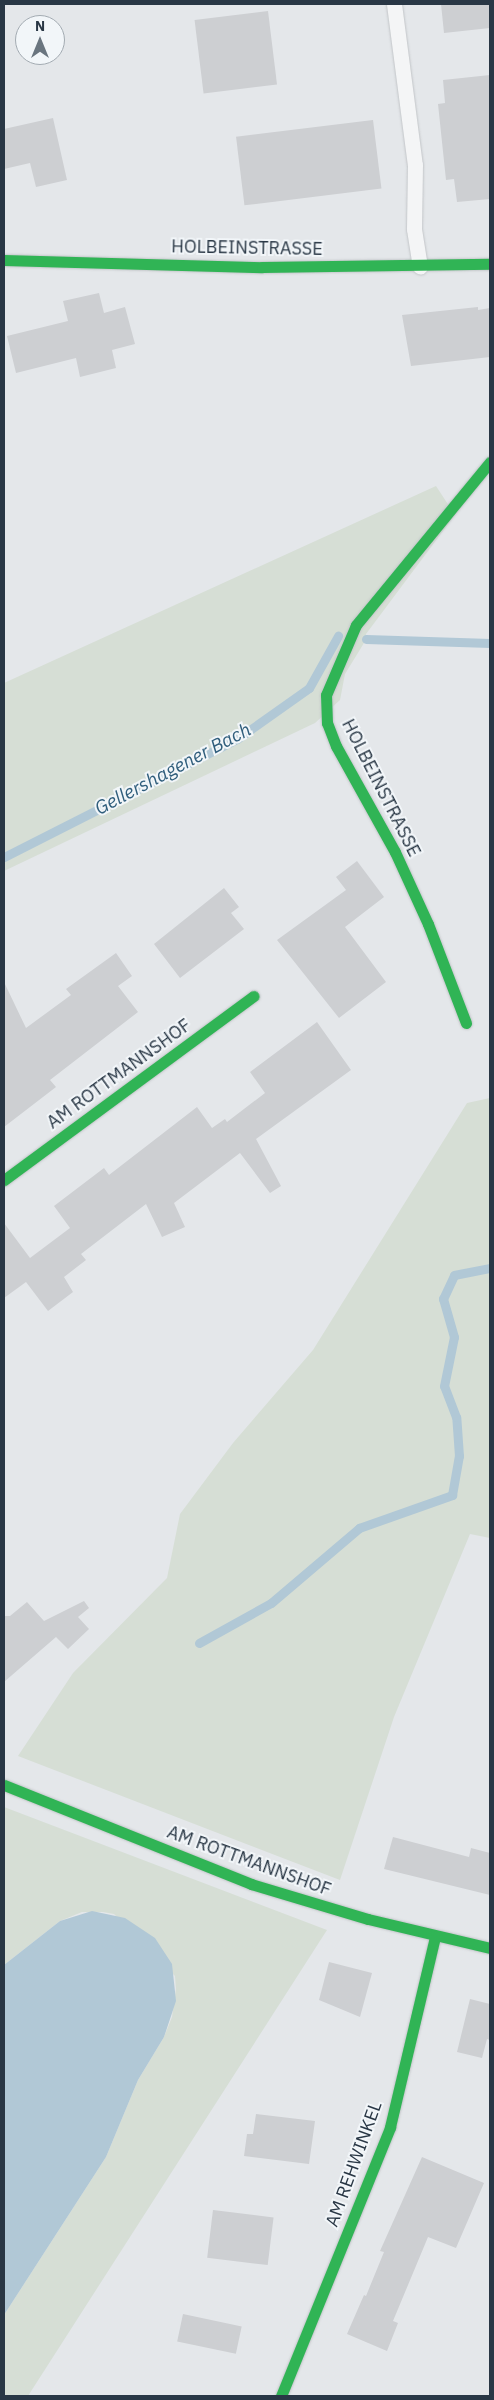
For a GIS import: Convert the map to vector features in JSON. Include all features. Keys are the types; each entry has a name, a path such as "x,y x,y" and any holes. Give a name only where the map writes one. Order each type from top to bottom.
{"street":[{"name":"HOLBEINSTRASSE","path":"4,260 262,267 420,267 490,264"},
{"name":"HOLBEINSTRASSE","path":"466,1023 428,924 395,852 336,746 327,723 326,694 356,625 490,462"},
{"name":"AM ROTTMANNSHOF","path":"4,1180 254,996"},
{"name":"AM ROTTMANNSHOF","path":"4,1786 251,1884 324,1907 435,1936 490,1948"},
{"name":"AM REHWINKEL","path":"281,2396 390,2127 435,1936"}],"lane":[{"path":"394,4 415,165 414,229 420,267"}],"shaded area":[{"path":"436,486 455,515 366,634 364,643 345,674 340,700 315,723 4,871 4,683"},
{"path":"490,1098 490,1538 470,1534 394,1717 340,1880 18,1756 73,1673 167,1578 180,1514 233,1443 313,1350 467,1103"},
{"path":"4,1807 327,1930 28,2396 4,2396 4,2315 106,2157 138,2080 164,2037 172,2017 176,1989 175,1976 114,1914 103,1912 82,1912 60,1921 4,1965"}],"water":[{"path":"92,1911 125,1918 155,1938 172,1964 176,2001 164,2037 138,2080 106,2157 4,2315 4,1965 60,1921"}],"building":[{"path":"441,4 490,4 490,28 444,33"},
{"path":"268,11 277,84 204,93 195,20"},
{"path":"490,75 490,199 457,202 454,179 446,180 438,104 445,103 443,80"},
{"path":"53,118 67,180 36,187 30,163 4,169 4,129"},
{"path":"373,120 381,188 244,205 236,137"},
{"path":"99,293 104,313 125,307 135,344 112,350 116,368 80,377 76,358 16,373 7,336 68,321 63,301"},
{"path":"478,307 478,310 490,308 490,357 411,366 402,315"},
{"path":"357,861 384,897 345,927 386,982 339,1018 277,940 346,890 336,877"},
{"path":"224,888 239,907 231,913 244,929 180,978 154,944"},
{"path":"116,953 132,976 118,986 138,1012 50,1080 56,1087 4,1127 4,982 26,1028 71,995 66,989"},
{"path":"317,1022 351,1070 256,1139 281,1186 270,1193 240,1153 174,1203 185,1227 162,1237 146,1204 81,1254 86,1260 64,1277 73,1292 48,1311 26,1282 4,1298 4,1223 30,1258 70,1228 54,1206 104,1168 109,1175 197,1107 212,1128 225,1119 227,1122 265,1093 250,1072"},
{"path":"84,1601 89,1608 78,1617 89,1629 68,1649 56,1637 4,1682 4,1616 10,1616 27,1602 44,1621"},
{"path":"393,1837 469,1857 471,1848 490,1853 490,1895 384,1869"},
{"path":"329,1962 372,1973 360,2017 319,2000"},
{"path":"470,1999 490,2004 490,2040 487,2039 482,2058 457,2052"},
{"path":"256,2114 315,2121 309,2164 244,2156 247,2134 253,2134"},
{"path":"422,2157 484,2183 456,2248 428,2237 393,2321 398,2323 387,2351 347,2334 364,2295 366,2296 384,2252 380,2251"},
{"path":"213,2210 274,2217 268,2265 207,2258"},
{"path":"183,2314 242,2326 236,2354 177,2341"}],"waterway":[{"name":"Gellershagener Bach","path":"4,857 237,739 309,688 338,636"},
{"name":"Gellershagener Bach","path":"366,639 490,643"},
{"path":"199,1643 271,1603 359,1528 452,1495 459,1456 456,1417 444,1386 454,1337 443,1299 454,1275 490,1268"}],"traffic: fast":[{"path":"4,260 262,267 490,264"},
{"path":"466,1023 428,924 395,852 336,746 327,723 326,695 356,625 490,462"},
{"path":"4,1180 254,996"},
{"path":"4,1785 251,1884 368,1919 490,1948"},
{"path":"281,2396 390,2127 435,1936"}]}
